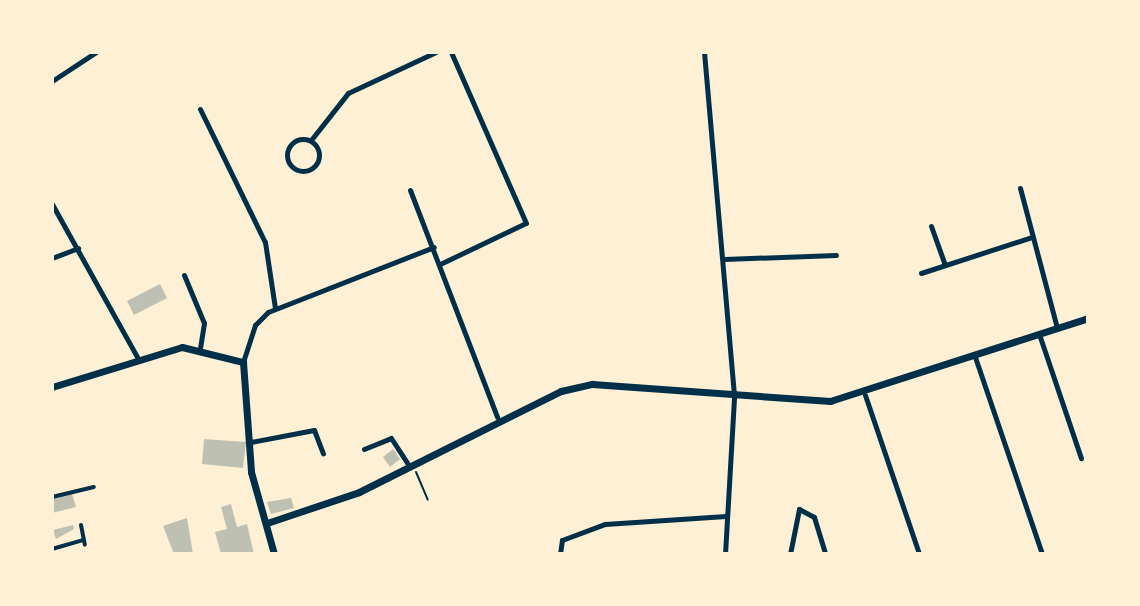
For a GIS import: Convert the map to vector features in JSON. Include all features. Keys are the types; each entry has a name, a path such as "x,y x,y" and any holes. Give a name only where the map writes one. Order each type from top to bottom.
{"street":[{"path":"52,81 96,52"},
{"path":"311,140 318,161 297,169 289,147 311,140 348,93 436,52"},
{"path":"440,264 526,223 451,52"},
{"path":"704,52 734,398 725,554"},
{"path":"200,109 265,242 275,308"},
{"path":"1020,188 1057,328"},
{"path":"410,190 497,417"},
{"path":"52,204 140,361"},
{"path":"931,226 945,265"},
{"path":"921,273 1032,237"},
{"path":"274,554 251,442 243,362 255,325 275,308 434,247"},
{"path":"52,258 78,248"},
{"path":"724,259 836,255"},
{"path":"184,275 204,323 200,348"},
{"path":"267,523 359,492 497,417 592,384 734,398 865,395 1088,318"},
{"path":"1039,334 1081,458"},
{"path":"52,387 140,361 200,348 243,362"},
{"path":"975,357 1042,554"},
{"path":"865,395 919,554"},
{"path":"251,442 314,430 323,453"},
{"path":"364,449 391,438 410,465"},
{"path":"52,497 94,487"},
{"path":"790,554 799,509 814,517 825,554"},
{"path":"560,554 562,540 605,524 726,516"},
{"path":"52,549 84,542 81,525"}],"path":[{"path":"410,465 428,500"}],"building":[{"path":"160,284 167,298 134,315 127,301"},
{"path":"204,439 246,442 243,468 202,464"},
{"path":"393,449 400,459 390,467 383,457"},
{"path":"72,494 76,507 52,513 52,498"},
{"path":"291,498 294,508 271,514 267,502"},
{"path":"231,504 237,527 247,524 254,554 221,554 215,532 227,529 221,507"},
{"path":"187,518 193,554 174,554 163,526"},
{"path":"73,525 74,529 56,539 53,530"}]}
